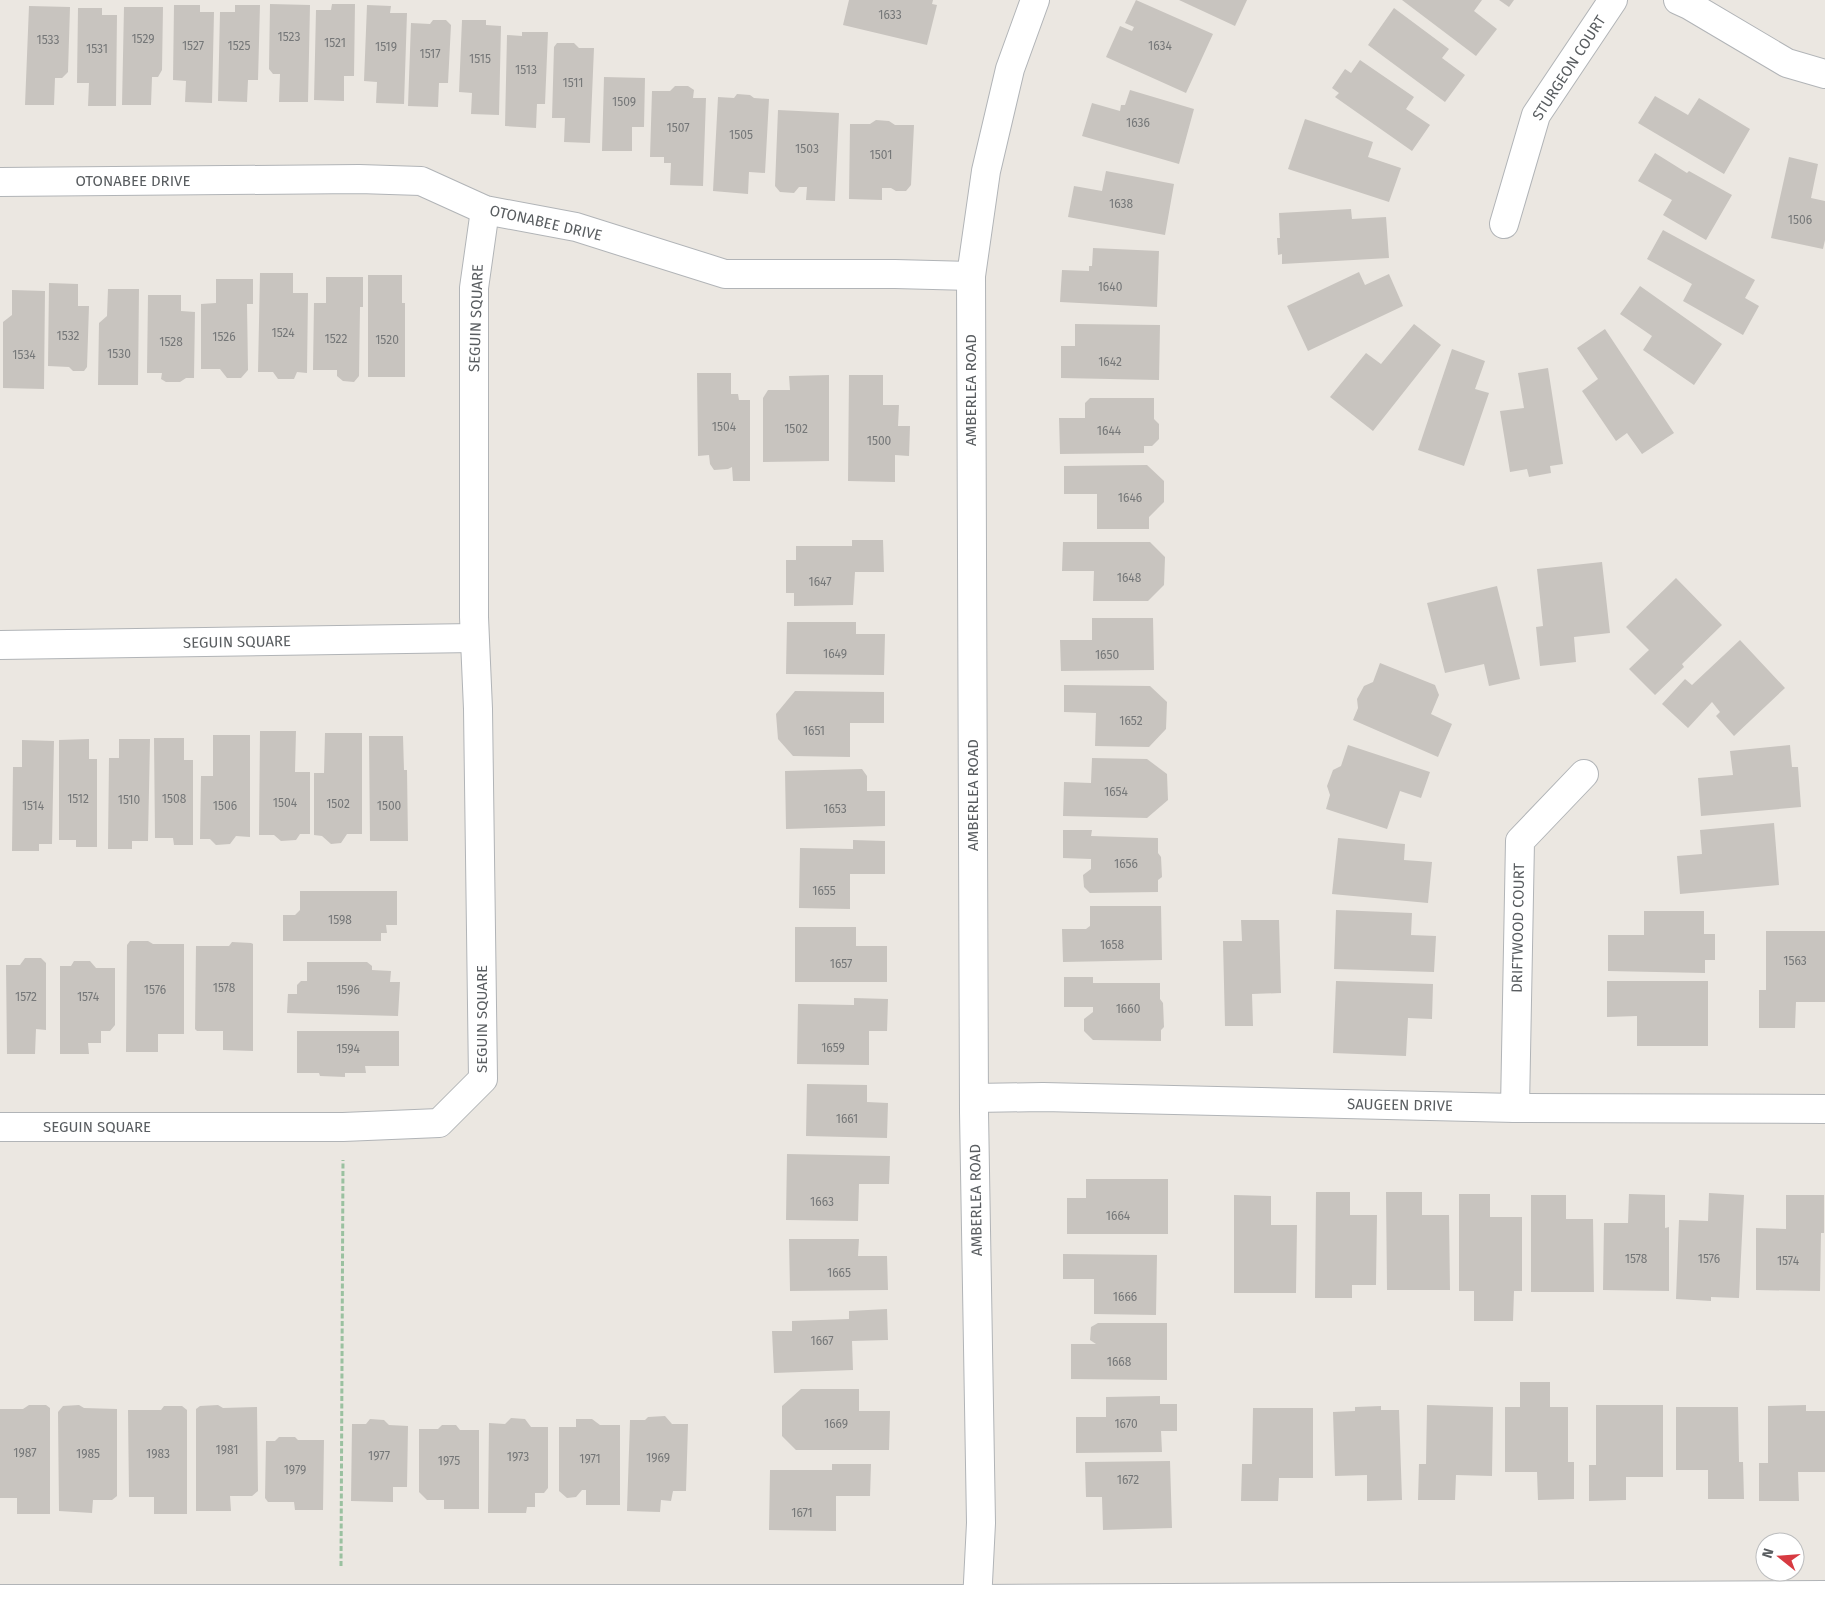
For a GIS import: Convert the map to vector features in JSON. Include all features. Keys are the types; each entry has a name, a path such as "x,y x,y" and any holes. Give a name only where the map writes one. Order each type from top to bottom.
{"street":[{"name":"AMBERLEA ROAD","path":"977,1600 980,1524 974,1098 971,276 986,171 1010,69 1035,0"},
{"name":"STURGEON COURT","path":"1504,224 1536,115 1613,0"},
{"path":"1678,0 1690,5 1787,63 1825,74"},
{"name":"OTONABEE DRIVE","path":"0,182 349,179 420,181 485,210 576,227 725,274 971,276"},
{"name":"SEGUIN SQUARE","path":"0,1126 343,1127 439,1123 483,1079 478,709 474,638 474,288 485,210"},
{"name":"SEGUIN SQUARE","path":"0,646 474,638"},
{"name":"DRIFTWOOD COURT","path":"1515,1108 1520,841 1584,774"},
{"name":"SAUGEEN DRIVE","path":"974,1098 1044,1097 1515,1108 1825,1108"},
{"path":"0,1598 977,1600 1825,1595"}],"path":[{"path":"341,1599 343,1127"}],"building":[{"path":"849,0 933,0 932,4 937,5 927,45 843,25"},
{"path":"1136,0 1213,34 1186,93 1106,57 1120,26 1132,31 1134,27 1125,23"},
{"path":"1179,0 1247,0 1235,26"},
{"path":"1402,0 1482,0 1474,11 1497,29 1476,56"},
{"path":"1499,0 1514,0 1509,7"},
{"path":"270,4 310,5 308,102 279,102 280,74 273,74 269,69"},
{"path":"332,4 355,4 354,76 344,76 344,101 314,100 316,10 331,10"},
{"path":"174,5 200,5 200,12 214,12 212,103 185,102 186,81 173,80"},
{"path":"235,5 260,5 258,80 248,80 247,102 218,101 220,12 235,12"},
{"path":"367,5 391,6 390,13 407,13 404,104 376,103 377,82 364,81"},
{"path":"29,6 70,7 68,72 62,78 55,78 54,105 25,105"},
{"path":"124,7 163,7 162,70 158,77 152,77 151,105 122,105"},
{"path":"78,8 102,8 102,15 117,15 116,106 88,106 89,83 77,83"},
{"path":"1394,8 1449,49 1442,58 1465,75 1445,102 1368,45"},
{"path":"433,20 446,20 451,25 448,83 439,83 438,107 408,106 411,23 430,24"},
{"path":"462,20 486,20 486,25 501,26 499,115 471,114 472,93 459,92"},
{"path":"522,32 548,32 545,104 537,104 536,128 505,126 507,35 522,36"},
{"path":"557,43 574,43 579,48 594,48 590,143 564,142 565,118 552,118 554,47"},
{"path":"1360,60 1414,97 1406,109 1430,125 1412,151 1335,97 1339,93 1332,88 1345,69 1351,73"},
{"path":"604,77 645,78 644,127 632,127 632,151 602,151"},
{"path":"675,86 688,86 694,90 693,98 706,98 703,186 670,185 671,163 664,163 664,157 650,157 652,91 670,91"},
{"path":"1130,90 1194,109 1179,164 1082,136 1092,103 1120,111 1121,105 1125,105"},
{"path":"737,94 769,99 765,173 749,172 748,194 713,191 718,97 734,98"},
{"path":"1655,96 1688,115 1699,98 1750,129 1724,174 1638,123"},
{"path":"778,110 839,113 835,201 806,200 807,187 799,187 794,193 780,192 775,186"},
{"path":"1305,119 1373,142 1368,157 1401,168 1389,202 1288,169"},
{"path":"876,120 889,121 895,125 914,125 911,185 906,191 882,188 882,200 849,199 850,124 870,124"},
{"path":"1655,153 1687,173 1689,171 1732,195 1706,240 1663,215 1672,200 1638,181"},
{"path":"1789,157 1818,164 1811,198 1825,201 1825,240 1823,249 1771,238"},
{"path":"1106,171 1174,184 1165,235 1068,217 1074,186 1102,191"},
{"path":"1351,209 1352,219 1386,217 1389,258 1282,264 1282,254 1278,255 1277,238 1280,238 1279,213"},
{"path":"1663,230 1755,280 1745,298 1759,306 1743,335 1683,301 1692,284 1647,259"},
{"path":"1093,248 1159,251 1157,307 1060,302 1062,270 1089,271 1089,266 1092,266"},
{"path":"1359,272 1365,285 1389,274 1403,306 1308,351 1287,306"},
{"path":"260,273 293,273 293,293 308,293 307,373 297,372 294,379 278,379 273,372 258,372"},
{"path":"368,275 402,275 402,303 405,303 405,377 368,377"},
{"path":"326,277 363,277 363,307 360,307 359,376 354,382 343,381 337,376 337,370 313,370 314,303 326,303"},
{"path":"216,279 253,279 253,304 247,304 248,370 241,378 227,378 220,369 201,369 201,304 216,303"},
{"path":"49,283 78,284 78,306 89,306 87,367 84,371 73,371 69,367 48,366"},
{"path":"1640,286 1722,344 1694,385 1643,350 1652,336 1620,314"},
{"path":"108,289 139,289 138,385 98,385 99,323 107,316"},
{"path":"12,290 45,291 44,389 3,388 3,322 12,315"},
{"path":"148,295 181,295 181,311 195,312 194,378 186,378 180,382 166,382 161,379 162,373 147,373"},
{"path":"1075,324 1160,325 1159,380 1061,378 1061,346 1075,346"},
{"path":"1414,324 1441,345 1373,431 1330,397 1366,353 1381,364"},
{"path":"1605,329 1674,433 1642,454 1627,433 1616,441 1582,391 1598,379 1577,348"},
{"path":"1452,349 1485,361 1475,389 1489,393 1464,466 1418,450"},
{"path":"1548,368 1563,464 1550,466 1551,473 1529,477 1527,469 1510,472 1500,411 1524,408 1518,373"},
{"path":"697,373 731,373 731,394 738,394 739,400 750,400 750,481 733,481 732,467 714,470 710,464 709,455 698,456"},
{"path":"829,375 829,461 763,462 763,398 768,390 790,390 789,376"},
{"path":"849,375 883,375 883,405 899,405 898,426 910,426 909,456 895,455 895,482 848,481"},
{"path":"1090,398 1154,398 1154,419 1159,424 1159,439 1152,446 1144,446 1144,453 1060,454 1059,418 1085,418 1085,403"},
{"path":"1147,465 1164,481 1164,502 1149,517 1149,529 1097,529 1097,494 1064,494 1064,466"},
{"path":"852,540 883,540 884,572 855,572 853,605 794,606 794,593 786,593 786,560 796,560 796,546 852,546"},
{"path":"1063,542 1150,542 1165,557 1164,585 1148,601 1093,601 1094,571 1062,571"},
{"path":"1602,562 1610,633 1574,637 1576,662 1540,666 1536,627 1543,626 1537,569"},
{"path":"1676,578 1722,625 1682,664 1684,667 1655,695 1629,669 1649,650 1626,627"},
{"path":"1497,586 1520,679 1489,686 1484,664 1445,673 1427,603"},
{"path":"1092,618 1153,618 1154,670 1061,671 1060,640 1092,640"},
{"path":"787,622 856,622 856,634 885,634 884,675 786,674"},
{"path":"1740,640 1785,688 1734,736 1716,716 1720,712 1712,702 1688,728 1662,704 1685,679 1692,685"},
{"path":"1380,663 1435,685 1439,695 1431,714 1452,724 1438,757 1353,720 1358,708 1357,699 1364,686 1373,682"},
{"path":"1064,685 1150,686 1167,702 1166,729 1149,747 1095,746 1096,713 1064,712"},
{"path":"795,691 884,692 884,723 850,723 850,757 793,756 778,739 776,714"},
{"path":"260,731 296,731 295,772 310,772 310,834 300,834 296,840 281,841 274,835 259,835"},
{"path":"325,733 362,733 362,834 347,834 341,843 331,844 322,836 314,835 314,773 324,773"},
{"path":"213,735 250,735 250,837 236,836 230,844 216,845 210,839 200,839 201,776 213,776"},
{"path":"369,736 403,736 404,770 407,770 408,841 370,841"},
{"path":"154,738 184,738 184,760 193,760 193,845 174,845 173,838 155,838"},
{"path":"89,739 89,759 97,759 97,847 76,847 76,840 59,840 59,740"},
{"path":"119,739 150,739 148,841 132,841 132,849 108,849 109,758 119,758"},
{"path":"22,740 54,741 52,844 39,844 39,851 12,851 13,767 22,767"},
{"path":"1348,745 1430,772 1421,798 1400,791 1387,829 1326,809 1330,795 1327,786 1333,770 1341,766"},
{"path":"1790,745 1792,767 1798,767 1801,807 1701,816 1698,778 1733,775 1730,751"},
{"path":"1092,758 1147,759 1167,774 1168,800 1147,818 1063,816 1064,782 1091,783"},
{"path":"862,769 867,776 867,791 885,791 885,826 786,829 785,771"},
{"path":"1774,823 1779,885 1680,894 1677,856 1702,854 1700,830"},
{"path":"1063,830 1092,830 1091,836 1158,838 1158,853 1161,857 1162,877 1158,880 1158,892 1090,893 1084,887 1083,875 1091,869 1091,859 1063,858"},
{"path":"1338,838 1405,844 1404,860 1432,862 1428,903 1332,894"},
{"path":"853,840 885,841 885,874 850,874 850,909 799,908 800,848 853,849"},
{"path":"300,891 397,891 397,925 386,925 387,933 381,933 381,941 283,941 283,915 295,915 300,910"},
{"path":"1090,906 1161,906 1162,960 1063,962 1062,929 1086,929 1090,926"},
{"path":"1336,910 1412,913 1411,935 1436,936 1434,972 1334,969"},
{"path":"1644,911 1704,911 1704,934 1715,934 1715,960 1705,960 1705,973 1608,971 1608,935 1644,935"},
{"path":"1241,920 1279,920 1281,993 1252,994 1253,1026 1225,1026 1223,941 1242,941"},
{"path":"795,927 856,927 856,946 887,946 887,982 795,982"},
{"path":"1766,931 1825,931 1825,1002 1796,1002 1795,1028 1759,1028 1759,990 1766,990"},
{"path":"130,941 148,941 153,944 184,944 184,1034 158,1034 158,1052 126,1052 127,945"},
{"path":"232,942 253,944 253,1051 223,1050 223,1031 197,1031 195,1029 196,946 229,946"},
{"path":"25,958 41,958 46,963 46,1030 36,1029 35,1054 7,1054 6,965 20,965"},
{"path":"74,961 90,961 96,968 115,968 115,1025 110,1031 101,1031 101,1043 88,1043 89,1054 60,1054 60,966 71,966"},
{"path":"307,962 367,962 372,966 372,970 391,971 390,982 400,982 398,1016 287,1013 288,994 297,994 297,985 301,981 307,981"},
{"path":"1064,977 1093,977 1093,983 1160,983 1164,1027 1161,1030 1161,1041 1093,1040 1084,1031 1084,1019 1093,1012 1093,1007 1064,1007"},
{"path":"1336,981 1433,984 1432,1019 1408,1018 1406,1056 1333,1053"},
{"path":"1607,981 1708,981 1708,1046 1637,1046 1637,1016 1607,1017"},
{"path":"854,998 888,999 887,1031 869,1031 869,1065 797,1064 798,1004 854,1005"},
{"path":"297,1031 399,1031 399,1066 365,1066 366,1073 345,1073 345,1077 320,1076 319,1073 297,1073"},
{"path":"807,1084 867,1085 867,1102 888,1103 887,1138 806,1136"},
{"path":"787,1154 890,1156 889,1184 859,1184 858,1221 786,1220"},
{"path":"1086,1179 1168,1179 1168,1234 1067,1234 1067,1198 1086,1198"},
{"path":"1316,1192 1350,1192 1350,1215 1377,1215 1376,1285 1352,1285 1352,1298 1315,1298"},
{"path":"1386,1192 1422,1192 1422,1215 1449,1215 1450,1290 1387,1290"},
{"path":"1709,1193 1744,1195 1739,1298 1711,1297 1711,1301 1676,1299 1679,1220 1708,1221"},
{"path":"1459,1194 1490,1194 1490,1217 1522,1217 1522,1291 1514,1291 1513,1321 1474,1321 1474,1291 1459,1291"},
{"path":"1629,1194 1665,1195 1665,1228 1669,1227 1669,1291 1603,1290 1604,1223 1628,1223"},
{"path":"1234,1195 1271,1196 1271,1225 1297,1225 1296,1293 1234,1293"},
{"path":"1531,1195 1566,1195 1566,1219 1593,1219 1594,1292 1531,1292"},
{"path":"1786,1195 1824,1195 1824,1233 1821,1233 1820,1291 1756,1290 1756,1228 1786,1229"},
{"path":"789,1239 859,1239 858,1256 887,1256 888,1290 790,1291"},
{"path":"1063,1254 1157,1255 1156,1315 1094,1314 1094,1279 1063,1279"},
{"path":"887,1309 888,1340 852,1341 853,1370 774,1373 772,1331 792,1331 792,1321 849,1319 849,1311"},
{"path":"1098,1323 1167,1323 1167,1380 1071,1379 1071,1344 1096,1344 1090,1340 1091,1327"},
{"path":"1520,1382 1550,1382 1550,1407 1568,1407 1568,1462 1574,1462 1574,1499 1538,1500 1537,1472 1505,1472 1505,1407 1520,1407"},
{"path":"801,1389 859,1389 859,1411 890,1411 889,1450 796,1450 782,1436 782,1406"},
{"path":"1160,1396 1160,1404 1177,1404 1177,1431 1161,1431 1162,1452 1076,1453 1076,1417 1106,1417 1106,1397"},
{"path":"29,1405 46,1405 50,1408 50,1514 17,1514 17,1498 0,1498 0,1409 23,1409"},
{"path":"79,1405 84,1408 117,1409 117,1496 112,1500 93,1500 92,1513 59,1511 58,1412 63,1406"},
{"path":"218,1405 223,1408 257,1407 258,1491 252,1496 230,1496 231,1511 196,1511 196,1409 200,1406"},
{"path":"1427,1405 1493,1407 1492,1476 1456,1475 1455,1500 1418,1500 1419,1464 1426,1464"},
{"path":"1596,1405 1663,1405 1663,1477 1626,1477 1626,1500 1589,1501 1589,1465 1596,1465"},
{"path":"1806,1405 1806,1411 1825,1411 1825,1472 1798,1472 1799,1501 1759,1501 1759,1463 1768,1463 1768,1406"},
{"path":"164,1406 182,1406 187,1410 187,1514 154,1514 154,1497 129,1497 128,1410 161,1410"},
{"path":"1381,1406 1381,1410 1399,1410 1402,1500 1367,1501 1367,1475 1335,1476 1333,1412 1355,1411 1355,1407"},
{"path":"1676,1407 1738,1407 1739,1462 1743,1462 1744,1499 1708,1499 1708,1470 1676,1470"},
{"path":"1253,1408 1313,1408 1313,1478 1279,1478 1278,1501 1241,1501 1242,1464 1252,1464"},
{"path":"665,1416 672,1424 688,1424 686,1491 673,1491 671,1501 661,1500 660,1512 627,1511 630,1420 645,1420 648,1417"},
{"path":"511,1418 525,1419 531,1427 548,1427 548,1488 544,1493 535,1493 535,1507 527,1507 526,1513 488,1513 489,1423 505,1424"},
{"path":"370,1419 384,1420 389,1425 408,1426 407,1487 393,1487 393,1502 351,1501 352,1424 366,1424"},
{"path":"576,1419 592,1419 600,1425 620,1425 620,1505 586,1505 586,1490 582,1490 576,1497 567,1498 559,1491 559,1427 576,1427"},
{"path":"442,1425 456,1425 460,1430 479,1430 479,1509 444,1509 444,1500 427,1500 419,1492 419,1429 438,1429"},
{"path":"279,1437 295,1437 298,1440 324,1440 323,1510 295,1510 294,1502 268,1502 265,1498 266,1441 275,1441"},
{"path":"1170,1461 1172,1528 1103,1530 1102,1497 1086,1497 1085,1462"},
{"path":"832,1464 871,1464 870,1496 836,1496 836,1531 769,1530 770,1470 832,1470"}]}
